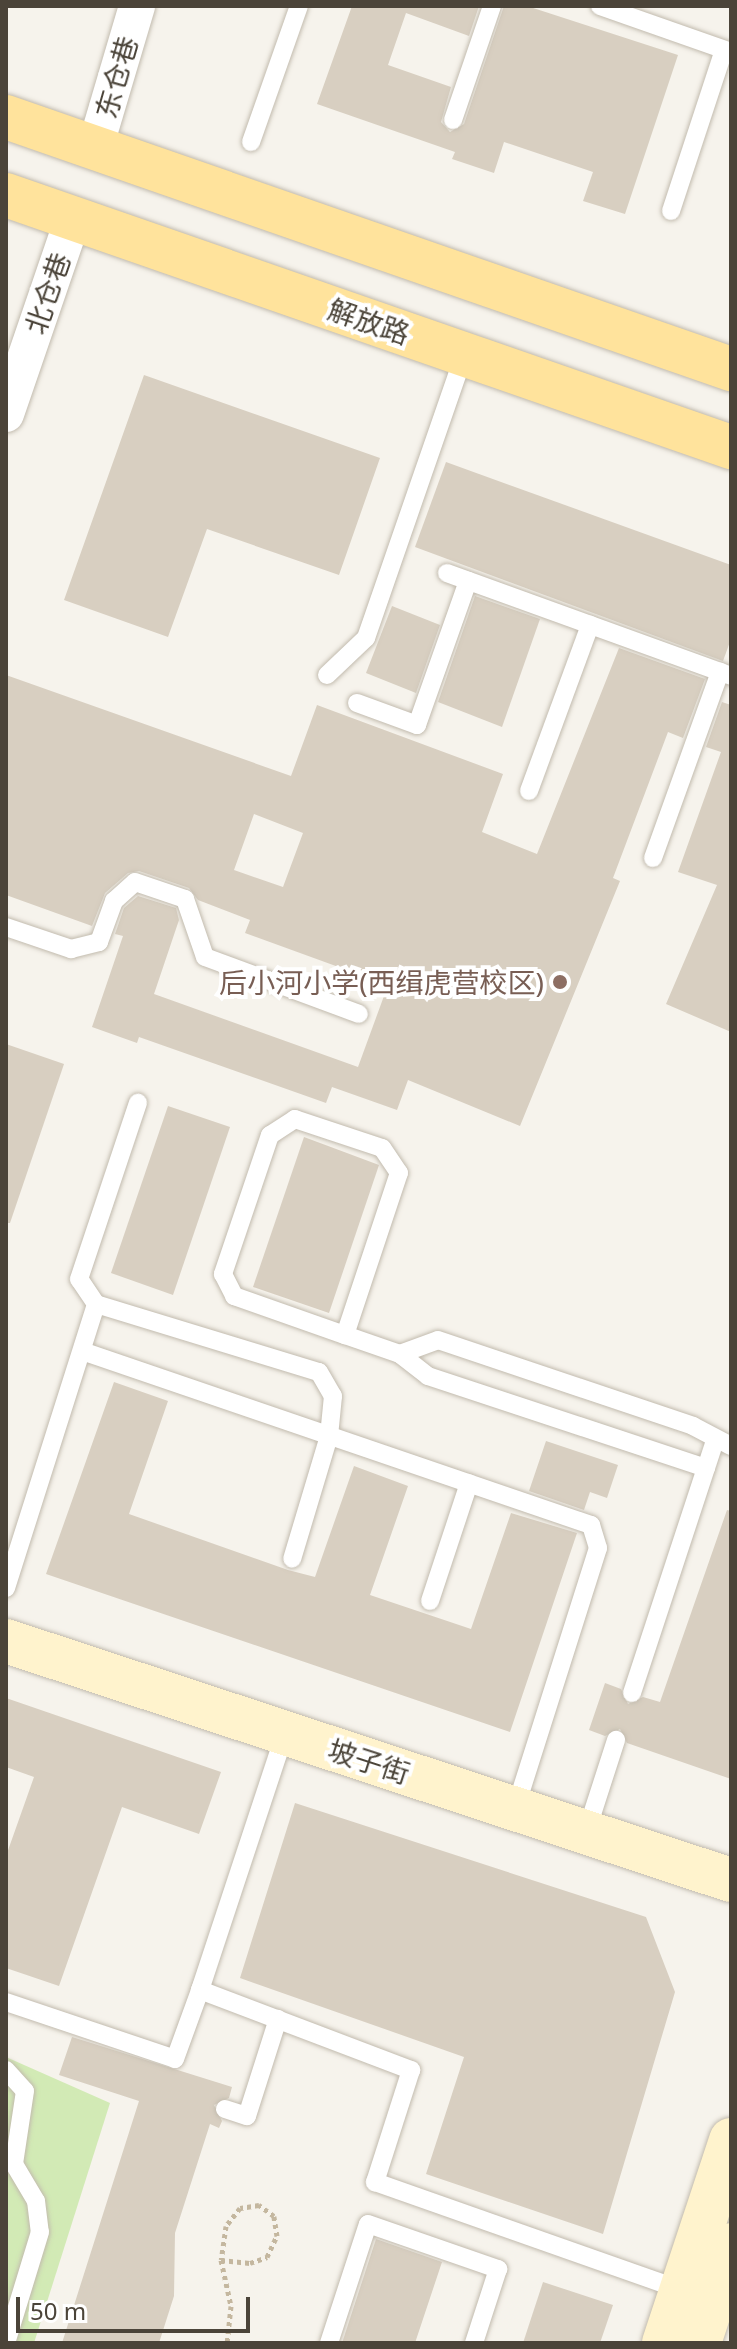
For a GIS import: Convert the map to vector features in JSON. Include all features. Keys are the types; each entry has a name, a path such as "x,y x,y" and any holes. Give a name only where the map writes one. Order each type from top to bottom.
{"main road":[{"path":"6,117 731,369"},
{"name":"解放路","path":"6,195 731,447"}],"street":[{"name":"东仓巷","path":"95,148 137,6"},
{"name":"北仓巷","path":"6,414 73,218"},
{"name":"坡子街","path":"6,1623 589,1824 731,1880"},
{"name":"坡子街","path":"6,1641 285,1733 518,1800"},
{"name":"坡子街","path":"589,1824 731,1861"},
{"path":"664,2343 731,2140"},
{"path":"699,2343 731,2245"}],"lane":[{"path":"251,142 299,6"},
{"path":"453,120 492,6"},
{"path":"601,6 728,51 671,211"},
{"path":"327,675 366,638 464,355"},
{"path":"447,573 725,674 653,858"},
{"path":"357,703 417,725 468,581"},
{"path":"529,791 590,625"},
{"path":"6,927 71,949 99,942 114,901 135,882 185,899 205,957 359,1014"},
{"path":"138,1103 79,1279 96,1304 319,1372 333,1396 329,1436 292,1559"},
{"path":"345,1335 399,1173 382,1148 295,1119 270,1135 223,1274 234,1296 345,1335 400,1354 428,1376 706,1468"},
{"path":"6,1588 96,1304"},
{"path":"400,1354 438,1340 693,1426 723,1444 706,1468 632,1693"},
{"path":"82,1351 591,1525 598,1548 518,1800"},
{"path":"430,1601 469,1483"},
{"path":"6,2002 175,2059 285,1733"},
{"path":"589,1824 616,1740"},
{"path":"202,1985 200,1990 411,2070 375,2182 682,2290"},
{"path":"225,2109 247,2116 278,2019"},
{"path":"6,2070 25,2091 14,2164 36,2201 40,2232 6,2343"},
{"path":"329,2343 368,2224 498,2269 474,2343"}],"path":[{"path":"221,2260 250,2263 267,2257 277,2236 274,2216 259,2205 240,2208 226,2226 221,2260 231,2306 227,2343"}],"green space":[{"path":"6,2057 110,2103 34,2343 6,2343"}],"building":[{"path":"352,6 479,6 469,36 406,13 388,65 451,87 441,122 450,132 464,124 504,6 527,6 678,55 625,214 583,201 593,172 504,142 494,173 452,159 455,152 317,104"},
{"path":"144,375 380,458 339,575 207,529 168,637 64,600"},
{"path":"446,462 731,565 731,639 723,661 415,547"},
{"path":"475,596 540,619 502,727 438,702"},
{"path":"392,606 440,625 416,693 366,673"},
{"path":"619,648 705,679 683,738 668,732 613,878 620,881 520,1126 408,1080 397,1110 332,1087 326,1103 139,1037 137,1043 92,1027 123,936 115,934 124,908 138,896 176,908 179,920 154,994 358,1067 388,985 245,933 250,920 198,900 189,888 139,871 128,873 105,893 92,926 6,895 6,675 291,776 317,705 503,774 482,832 537,854","holes":["254,814 303,833 283,887 234,870"]},
{"path":"722,702 731,705 731,1032 666,1004 717,885 678,872 721,752 706,747"},
{"path":"6,1044 64,1064 10,1223 6,1223"},
{"path":"168,1106 230,1127 173,1295 111,1273"},
{"path":"304,1137 379,1165 329,1313 253,1287"},
{"path":"114,1382 168,1401 129,1514 288,1570 315,1577 354,1466 408,1486 370,1595 471,1629 511,1513 577,1533 510,1732 46,1574"},
{"path":"546,1441 618,1465 607,1498 590,1492 584,1510 529,1491"},
{"path":"727,1510 731,1511 731,1779 627,1743 620,1729 605,1736 589,1730 605,1683 621,1689 628,1704 643,1697 660,1702"},
{"path":"6,1698 221,1772 199,1834 122,1807 59,1986 6,1968 6,1856 34,1777 6,1767"},
{"path":"295,1803 646,1917 675,1992 603,2234 426,2174 464,2057 240,1978"},
{"path":"72,2037 232,2087 229,2098 214,2105 222,2121 219,2128 210,2124 175,2233 174,2296 159,2343 62,2343 139,2101 59,2075"},
{"path":"376,2239 442,2262 415,2343 342,2343"},
{"path":"543,2282 613,2305 600,2343 523,2343"}],"place":[{"name":"后小河小学(西缉虎营校区)","path":"560,982"}]}
